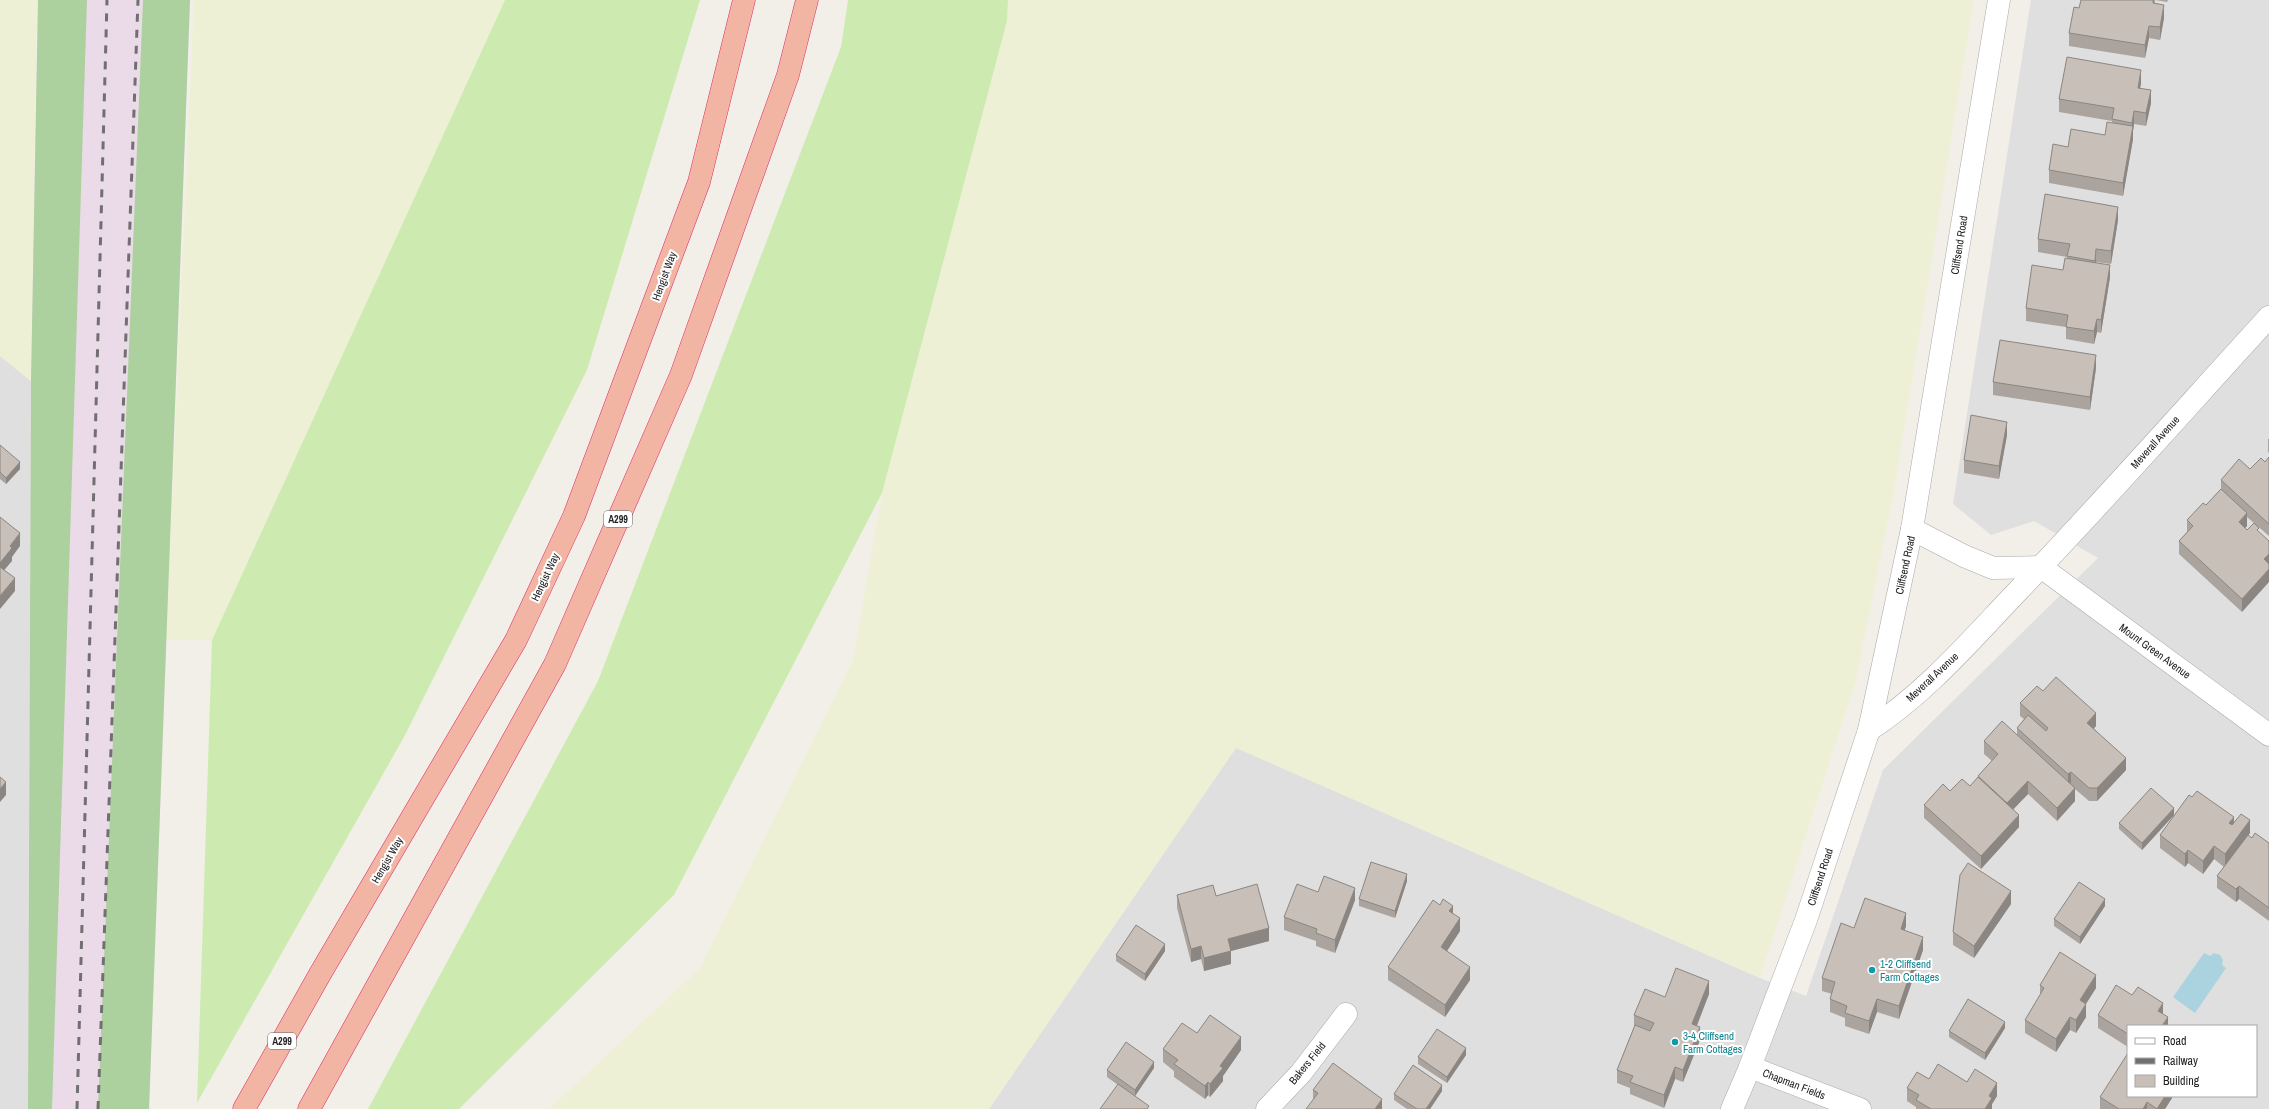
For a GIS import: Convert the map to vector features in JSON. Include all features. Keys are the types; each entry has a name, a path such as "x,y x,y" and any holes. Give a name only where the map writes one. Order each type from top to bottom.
{"highway":[{"name":"Hengist Way","path":"244,1109 320,974 516,640 574,516 699,182 744,0"},
{"name":"A299","path":"309,1109 556,664 681,375 788,75 807,0"}],"street":[{"name":"Cliffsend Road","path":"1732,1109 1750,1067 1806,920 1869,730 1912,529 1999,0"},
{"name":"Meverall Avenue","path":"1869,730 1888,718 1943,669 2041,567 2269,317"},
{"path":"1912,529 1964,556 1993,568 2041,567"},
{"name":"Mount Green Avenue","path":"2041,567 2269,735"},
{"name":"Bakers Field","path":"1266,1109 1301,1073 1346,1014"},
{"name":"Chapman Fields","path":"1750,1067 1860,1109"}],"shaded area":[{"path":"38,0 190,0 149,1109 28,1109 31,381"},
{"path":"2031,0 2269,0 2269,1109 989,1109 1236,747 1760,978 1806,996 1883,770 2098,558 2034,521 1991,535 1953,504"},
{"path":"0,356 31,381 28,1109 0,1109"}],"green space":[{"path":"0,0 37,0 31,381 0,356"},
{"path":"38,0 87,0 52,1109 28,1109 31,381"},
{"path":"143,0 190,0 149,1109 98,1109"},
{"path":"194,0 505,0 212,640 166,640"},
{"path":"505,0 700,0 587,370 404,737 197,1103 212,640"},
{"path":"848,0 1008,0 1007,21 882,493 674,895 459,1109 368,1109 598,681 841,47"},
{"path":"1008,0 1974,0 1895,486 1856,680 1760,978 1236,748 989,1109 549,1109 700,968 853,660 882,493 1007,21"}],"water":[{"path":"2204,953 2210,956 2214,953 2220,955 2223,960 2222,965 2226,968 2195,1013 2173,997"}],"building":[{"path":"2081,0 2153,0 2153,3 2164,5 2160,27 2149,26 2145,45 2069,33 2074,7 2079,8"},
{"path":"2067,57 2141,70 2138,88 2151,90 2146,113 2134,111 2132,123 2112,119 2114,108 2059,99"},
{"path":"2107,122 2133,126 2123,183 2049,170 2053,144 2068,147 2071,129 2105,135"},
{"path":"2045,194 2118,207 2111,251 2096,249 2095,261 2067,256 2070,244 2038,239"},
{"path":"2065,258 2110,265 2101,320 2097,319 2094,331 2066,327 2068,315 2026,308 2032,265 2063,270"},
{"path":"2000,340 2096,355 2090,397 1993,382"},
{"path":"1971,415 2007,422 1999,466 1964,460"},
{"path":"0,445 20,462 6,478 0,472"},
{"path":"2269,457 2269,524 2221,480 2239,459 2250,469 2261,458 2265,462"},
{"path":"2221,489 2247,513 2239,522 2247,530 2254,523 2259,528 2257,530 2269,541 2269,554 2264,559 2269,564 2269,569 2242,599 2179,541 2193,526 2187,520 2203,503 2206,505"},
{"path":"0,517 20,533 10,546 12,548 0,563"},
{"path":"0,567 15,578 0,596"},
{"path":"2056,677 2096,713 2087,723 2126,758 2097,788 2089,788 2071,772 2068,774 2017,728 2028,715 2046,731 2048,728 2020,703 2037,686 2043,691"},
{"path":"2002,721 2075,788 2057,808 2028,781 2007,803 1978,776 1998,754 1984,741"},
{"path":"0,777 6,782 0,789"},
{"path":"1978,777 2019,815 1981,856 1924,805 1943,784 1950,791 1962,779 1970,786"},
{"path":"2151,788 2174,808 2142,843 2119,823"},
{"path":"2197,791 2234,817 2229,823 2232,825 2241,814 2250,820 2225,854 2214,846 2203,861 2188,850 2185,854 2160,835 2189,795 2192,797"},
{"path":"2255,833 2269,843 2269,908 2239,886 2236,889 2217,876 2248,835 2252,838"},
{"path":"1371,862 1407,874 1395,911 1359,899"},
{"path":"1968,863 2011,891 1974,946 1953,932 1960,875"},
{"path":"1324,876 1355,888 1335,940 1316,933 1317,929 1284,917 1297,884 1318,892"},
{"path":"2079,882 2105,899 2080,937 2054,919"},
{"path":"1257,884 1269,928 1228,939 1231,951 1204,958 1201,946 1191,949 1177,895 1213,885 1216,896"},
{"name":"1-2 Cliffsend Farm Cottages","path":"1865,898 1906,913 1901,929 1923,937 1899,1006 1877,999 1869,1021 1845,1013 1847,1006 1830,999 1835,982 1822,978 1841,923 1854,928"},
{"path":"1443,899 1453,906 1449,911 1460,918 1441,947 1470,967 1445,1005 1388,967 1433,900 1440,905"},
{"path":"1136,925 1165,944 1145,974 1116,955"},
{"path":"2060,952 2096,975 2080,1000 2086,1004 2076,1020 2070,1017 2056,1039 2025,1020 2044,988 2040,985"},
{"name":"3-4 Cliffsend Farm Cottages","path":"1676,968 1709,981 1692,1024 1700,1027 1683,1070 1675,1067 1664,1095 1630,1082 1633,1076 1617,1070 1635,1025 1650,1031 1654,1023 1634,1015 1645,989 1665,997"},
{"path":"2116,985 2132,995 2138,987 2163,1003 2158,1011 2168,1017 2163,1025 2127,1025 2127,1033 2098,1015"},
{"path":"1968,999 2005,1022 1985,1053 1949,1031"},
{"path":"1210,1015 1241,1037 1220,1066 1223,1068 1210,1084 1208,1082 1205,1086 1174,1064 1178,1060 1163,1049 1182,1023 1197,1033"},
{"path":"1437,1029 1466,1048 1447,1077 1418,1057"},
{"path":"1126,1042 1154,1062 1135,1090 1107,1070"},
{"path":"2127,1055 2127,1097 2164,1097 2157,1109 2147,1102 2143,1109 2119,1109 2100,1097"},
{"path":"1333,1063 1382,1099 1375,1109 1306,1109 1318,1093 1313,1090"},
{"path":"1938,1064 1967,1082 1975,1069 1997,1083 1989,1096 1992,1098 1985,1109 1931,1109 1916,1100 1919,1095 1907,1088 1917,1072 1929,1079"},
{"path":"1413,1065 1442,1085 1426,1109 1417,1109 1394,1094"},
{"path":"1118,1084 1149,1106 1147,1109 1100,1109"}],"railway":[{"path":"77,1109 107,0"},
{"path":"98,1109 138,0"}],"place":[{"name":"1-2 Cliffsend Farm Cottages","path":"1872,970"},
{"name":"3-4 Cliffsend Farm Cottages","path":"1675,1042"}]}
